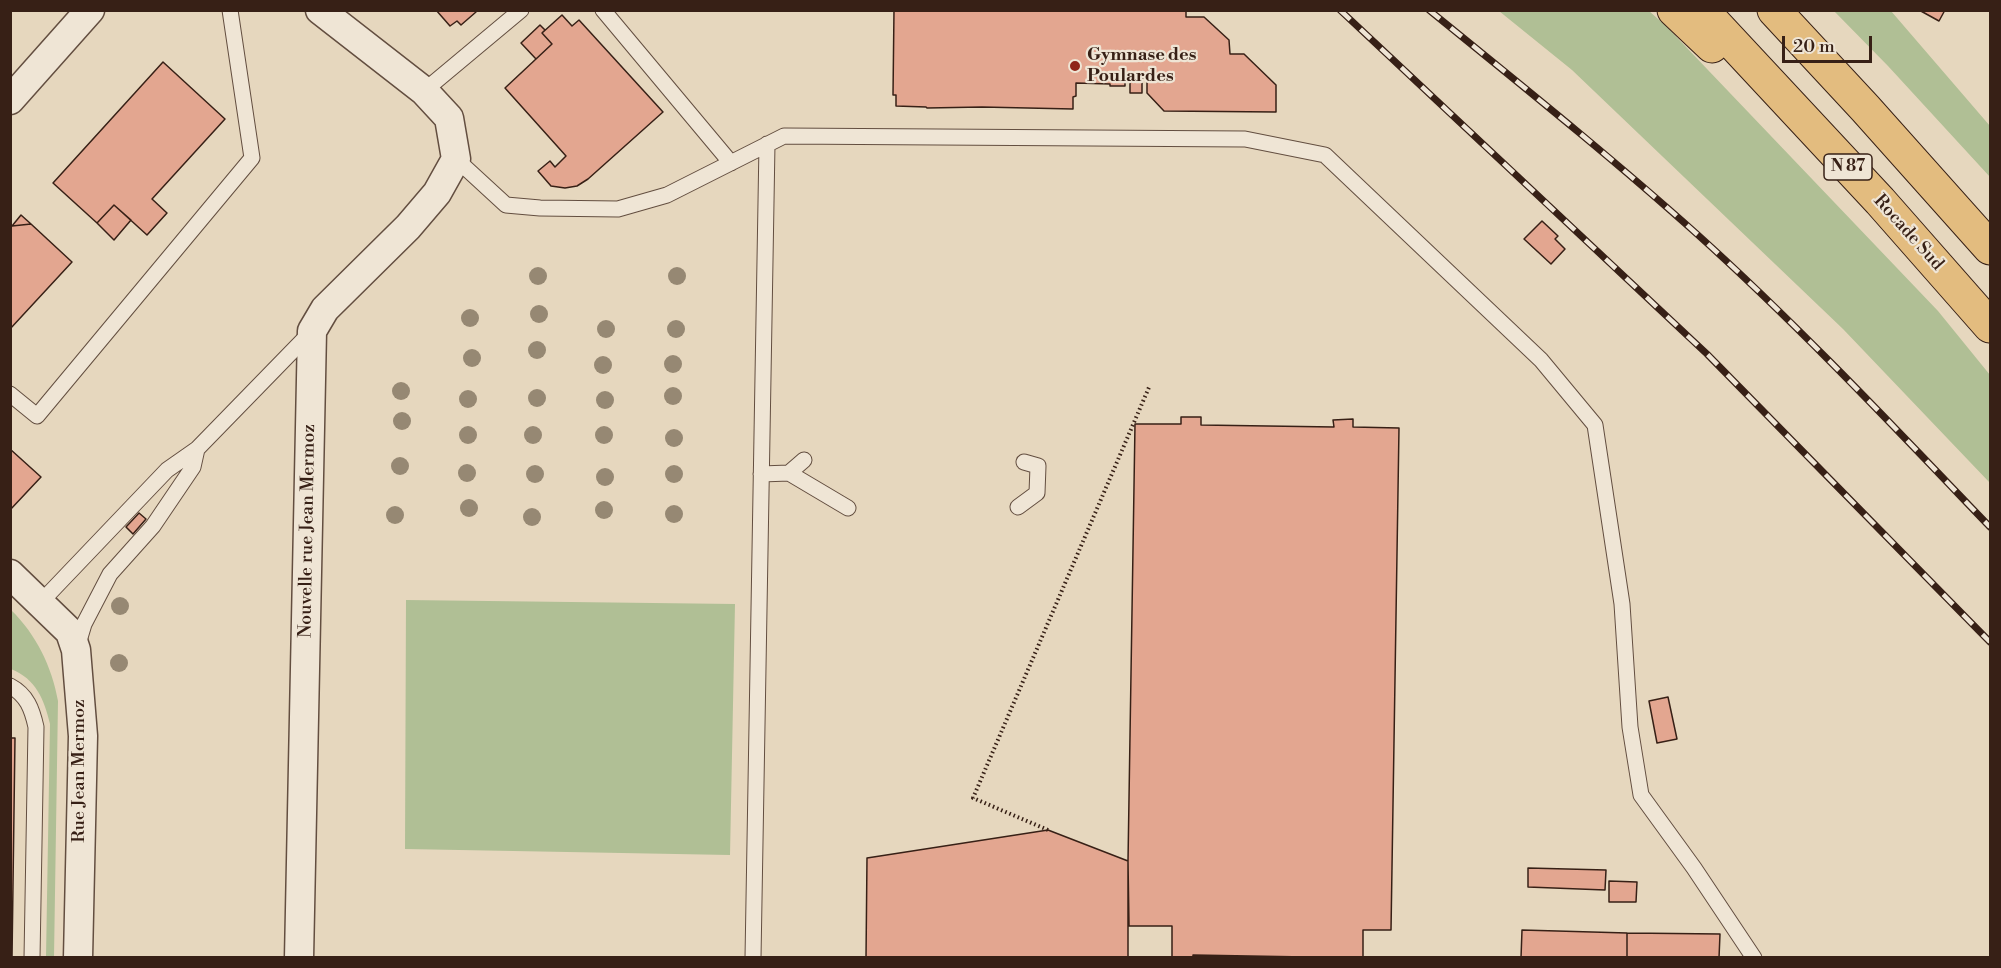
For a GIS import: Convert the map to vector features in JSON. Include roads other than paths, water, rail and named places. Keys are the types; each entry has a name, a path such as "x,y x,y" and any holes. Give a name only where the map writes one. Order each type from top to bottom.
{"highway":[{"path":"1674,10 1880,201"},
{"name":"Rocade Sud","path":"1702,10 1880,201 1990,326"},
{"name":"N 87","path":"1774,10 1990,248"}],"street":[{"path":"10,100 90,10"},
{"path":"312,331 325,309 437,194 456,159 449,118 424,91 320,10"},
{"name":"Nouvelle rue Jean Mermoz","path":"299,957 312,331"},
{"name":"Rue Jean Mermoz","path":"10,574 70,632 76,650 83,736 78,957"}],"lane":[{"path":"10,394 37,416 252,158 230,10"},
{"path":"424,91 521,10"},
{"path":"603,10 731,163"},
{"path":"456,159 506,205 618,209 668,195 784,136 1245,139 1325,155 1541,360 1595,425 1622,604 1630,727 1641,795 1754,957"},
{"path":"753,957 767,144"},
{"path":"41,602 167,470 197,449 312,331"},
{"path":"76,650 84,624 110,574 153,526 193,466 197,449"},
{"path":"789,473 804,460"},
{"path":"1018,507 1037,493 1038,466 1024,462"},
{"path":"761,474 789,473 848,508"},
{"path":"10,686 20,692 32,708 36,727 32,957"}],"railway":[{"path":"1340,10 1707,354 1990,642"},
{"path":"1429,10 1599,149 1736,270 1847,378 1990,527"}],"place":[{"name":"Gymnase des Poulardes","path":"1075,66"}]}
